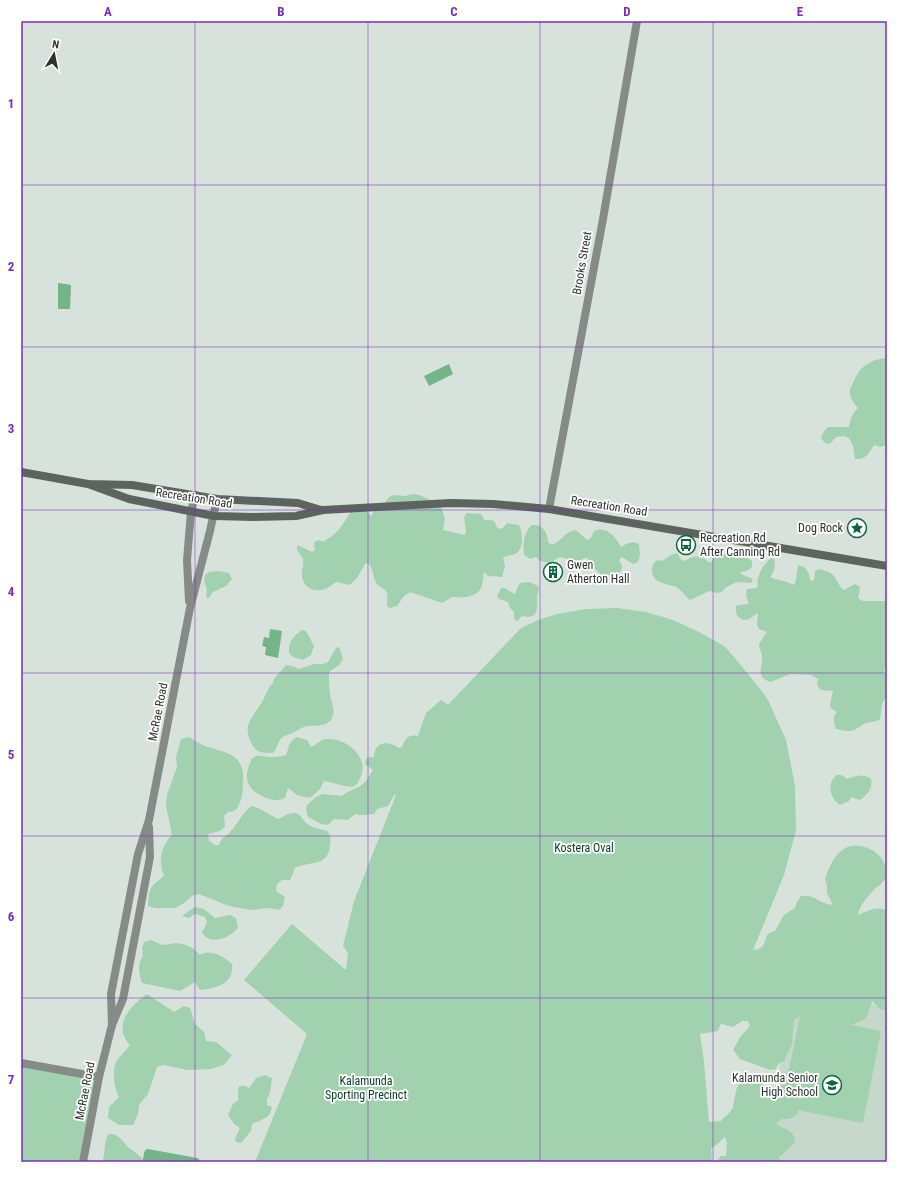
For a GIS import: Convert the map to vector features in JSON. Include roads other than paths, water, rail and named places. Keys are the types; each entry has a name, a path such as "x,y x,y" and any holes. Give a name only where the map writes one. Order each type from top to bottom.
{"street":[{"name":"Brooks Street","path":"550,509 603,219 637,21"},
{"name":"Recreation Road","path":"21,472 88,484 132,485 217,499 298,503 324,510"},
{"name":"Recreation Road","path":"88,484 129,499 214,516 296,516 324,510 451,503 493,504 550,509 887,566"},
{"name":"McRae Road","path":"190,608 187,560 191,512 195,495"},
{"name":"McRae Road","path":"112,1025 111,994 138,854 149,820 190,608 217,499"},
{"name":"McRae Road","path":"83,1162 99,1076 112,1025 122,999 150,857 149,820"},
{"path":"21,1063 99,1076"}],"place":[{"name":"Dog Rock","path":"857,528"},
{"name":"Recreation Rd After Canning Rd","path":"686,545"},
{"name":"Gwen Atherton Hall","path":"553,572"},
{"name":"Kalamunda Senior High School","path":"832,1085"}],"park label":[{"name":"Kostera Oval","path":"584,848"},
{"name":"Kalamunda Sporting Precinct","path":"366,1088"}]}
